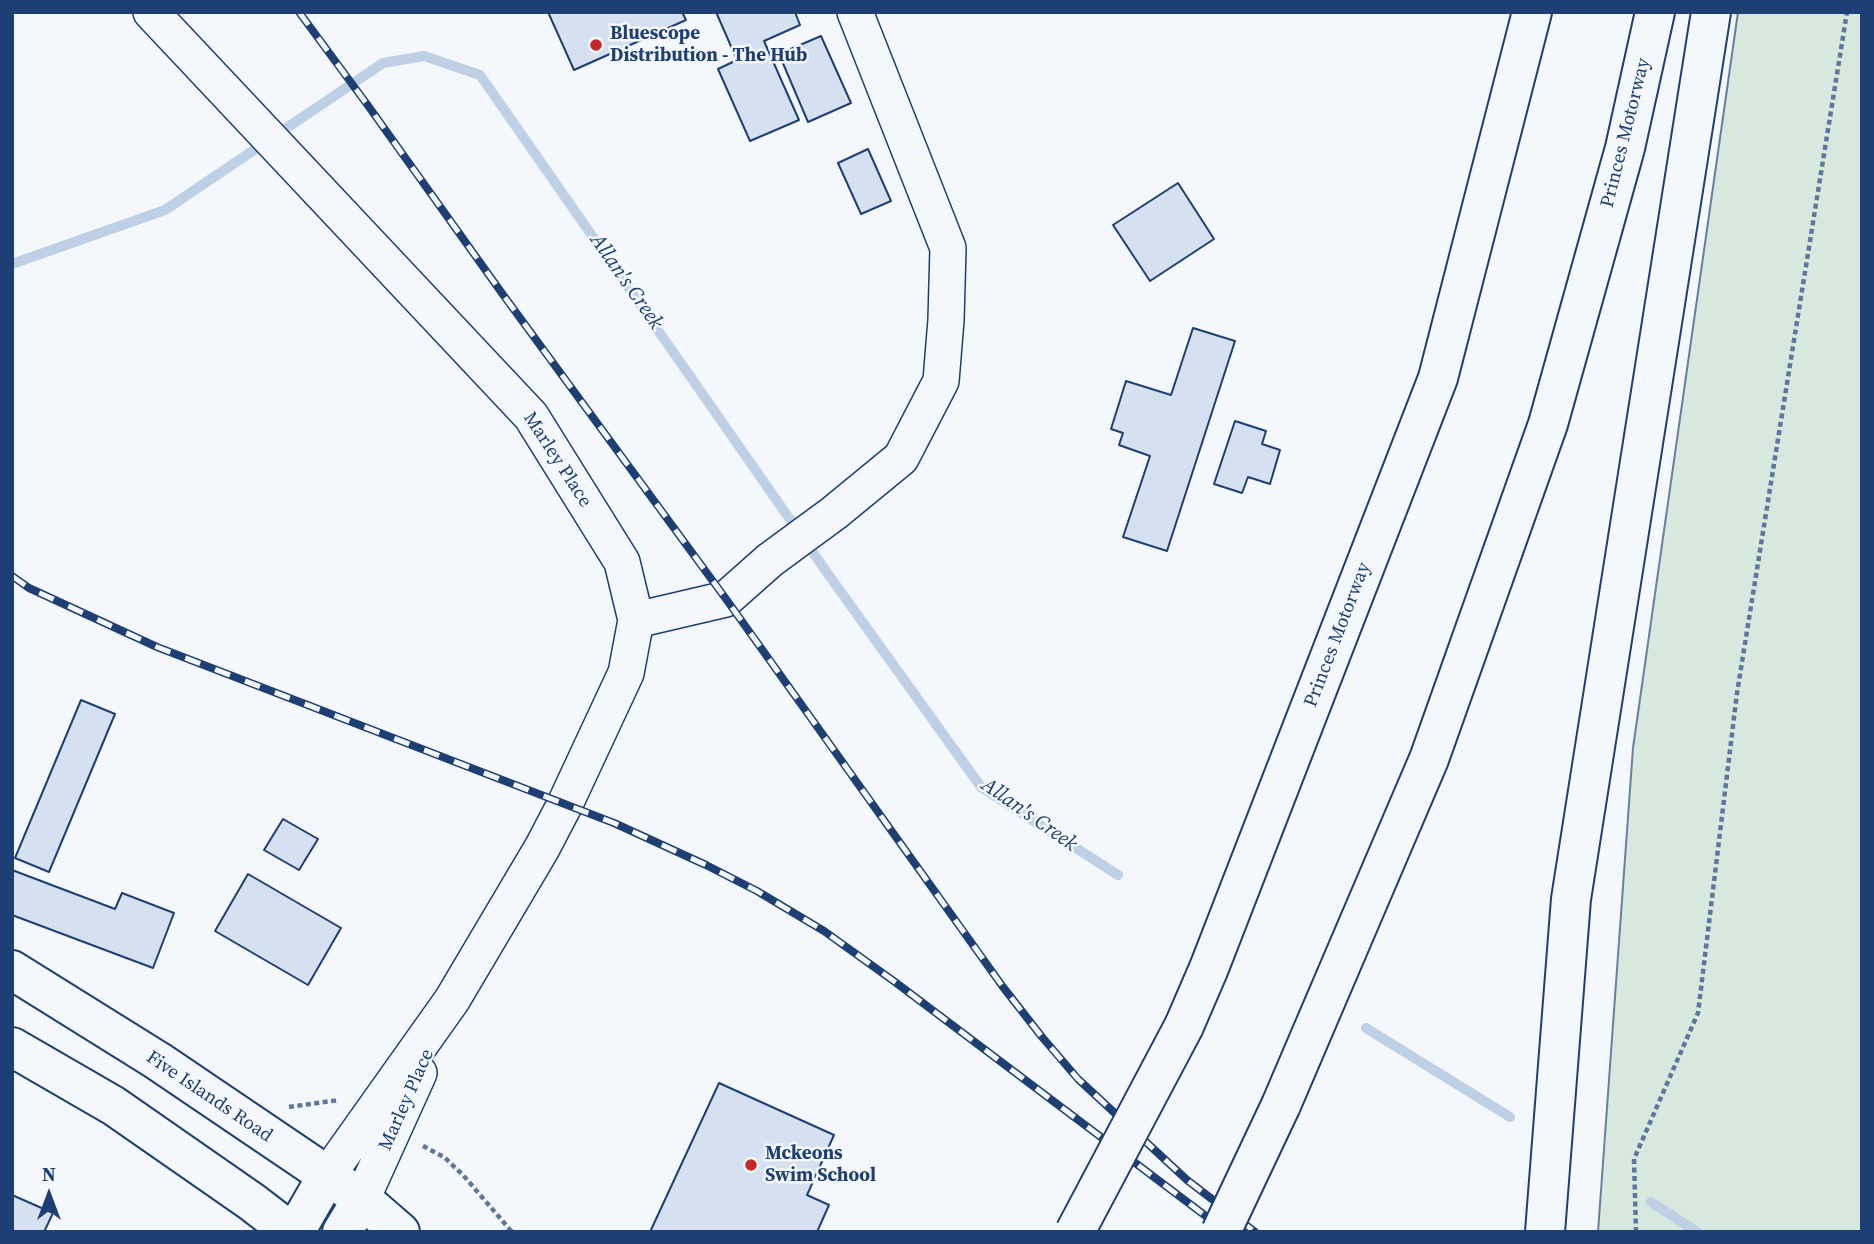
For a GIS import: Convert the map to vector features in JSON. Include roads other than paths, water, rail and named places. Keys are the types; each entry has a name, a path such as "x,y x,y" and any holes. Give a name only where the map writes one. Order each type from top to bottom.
{"main road":[{"name":"Princes Motorway","path":"1075,1232 1184,1026 1438,378 1532,12"},
{"name":"Princes Motorway","path":"1221,1232 1281,1105 1429,760 1548,424 1625,148 1655,12"},
{"path":"1545,1232 1571,899 1711,12"},
{"name":"Five Islands Road","path":"12,970 158,1061 362,1199 400,1232"},
{"path":"12,1047 114,1106 293,1232 327,1177"},
{"path":"342,1232 362,1199"}],"street":[{"name":"Marley Place","path":"151,12 531,416 622,562 636,620 626,673 542,848 452,1000 327,1177"},
{"path":"636,620 726,599 769,560 834,513 901,458 941,381 948,248 855,12"},
{"name":"Marley Place","path":"362,1199 452,1000"}],"waterway":[{"name":"Allan's Creek","path":"12,264 165,210 383,63 424,56 480,75 828,574 981,787 1118,875"},
{"name":"Allan's Creek","path":"1366,1028 1510,1117"},
{"name":"Allan's Creek","path":"1651,1202 1697,1232"}],"railway":[{"path":"299,12 726,599 1003,987 1042,1037 1078,1079 1187,1180 1255,1232"},
{"path":"12,576 29,588 157,647 614,823 757,891 824,931 895,982 1227,1232"}],"place":[{"name":"Bluescope Distribution - The Hub","path":"596,45"},
{"name":"Mckeons Swim School","path":"751,1165"}]}
